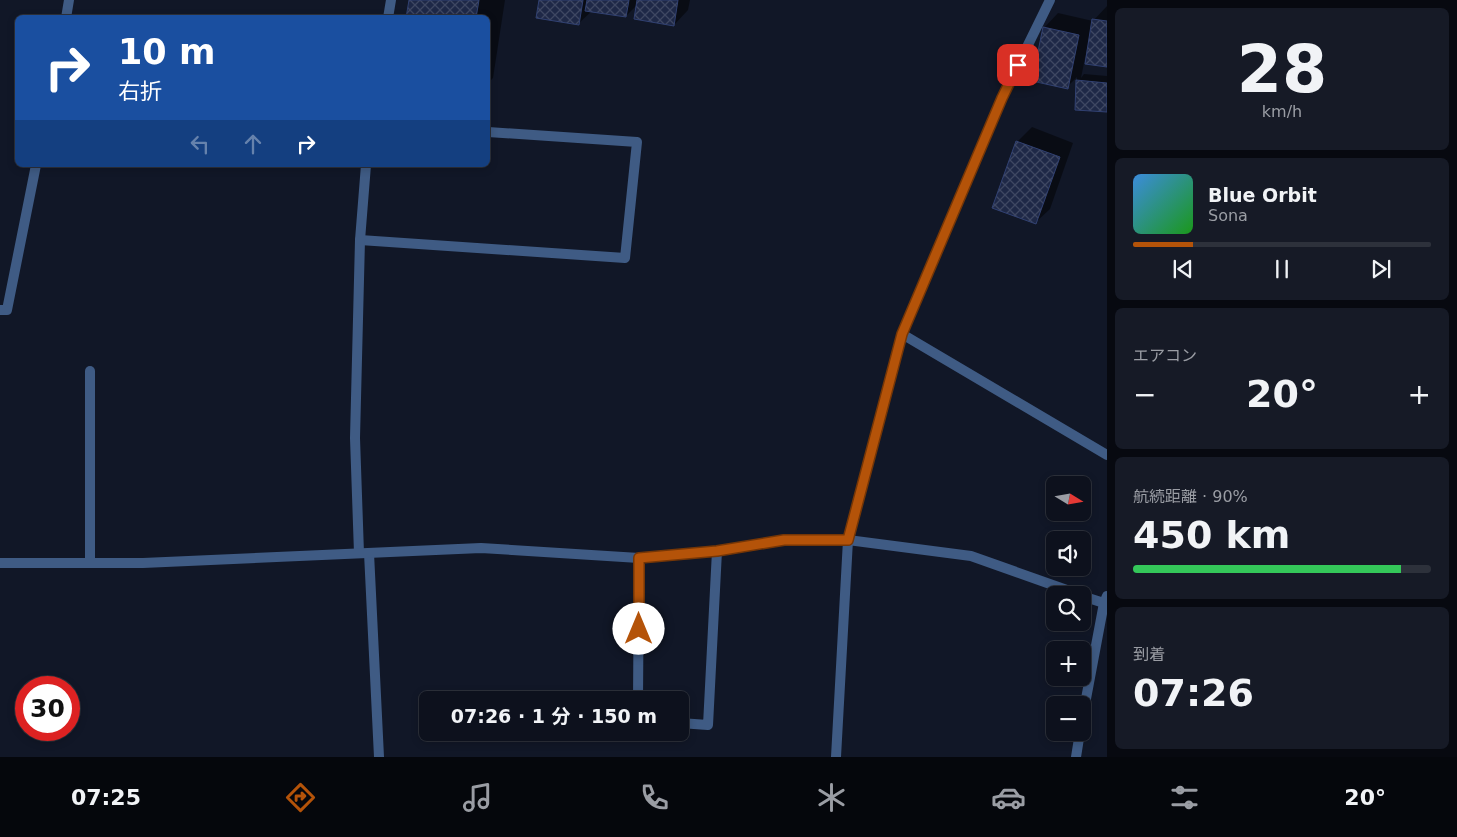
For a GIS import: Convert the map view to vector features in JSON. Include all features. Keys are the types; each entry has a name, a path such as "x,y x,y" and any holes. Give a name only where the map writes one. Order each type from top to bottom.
{"street":[{"path":"66,15 69,0"},
{"path":"388,15 391,0"},
{"path":"836,757 848,540 902,334 1002,98 1050,0"},
{"path":"360,240 625,258 637,142 490,132"},
{"path":"0,310 7,310 36,167"},
{"path":"366,167 360,240 355,438 379,757"},
{"path":"902,334 1107,455"},
{"path":"90,370 90,563"},
{"path":"0,563 143,563 481,548 639,558 717,551 784,540 848,540 971,556 1056,586"},
{"path":"689,724 708,725 717,551"},
{"path":"638,691 639,558"},
{"path":"1087,696 1106,601 1091,597"},
{"path":"1076,757 1079,741"}],"building":[{"path":"409,0 479,0 476,15 406,15"},
{"path":"539,0 583,0 579,25 536,18"},
{"path":"587,0 629,0 626,17 585,11"},
{"path":"637,0 678,0 674,26 634,19"},
{"path":"1092,19 1107,21 1107,67 1085,64"},
{"path":"1043,27 1079,35 1068,89 1032,81"},
{"path":"1076,80 1107,83 1107,112 1075,110"},
{"path":"1016,141 1060,157 1036,224 992,208"}],"route":[{"path":"639,629 639,558 717,551 784,540 848,540 902,334 1002,98 1018,65"}]}
